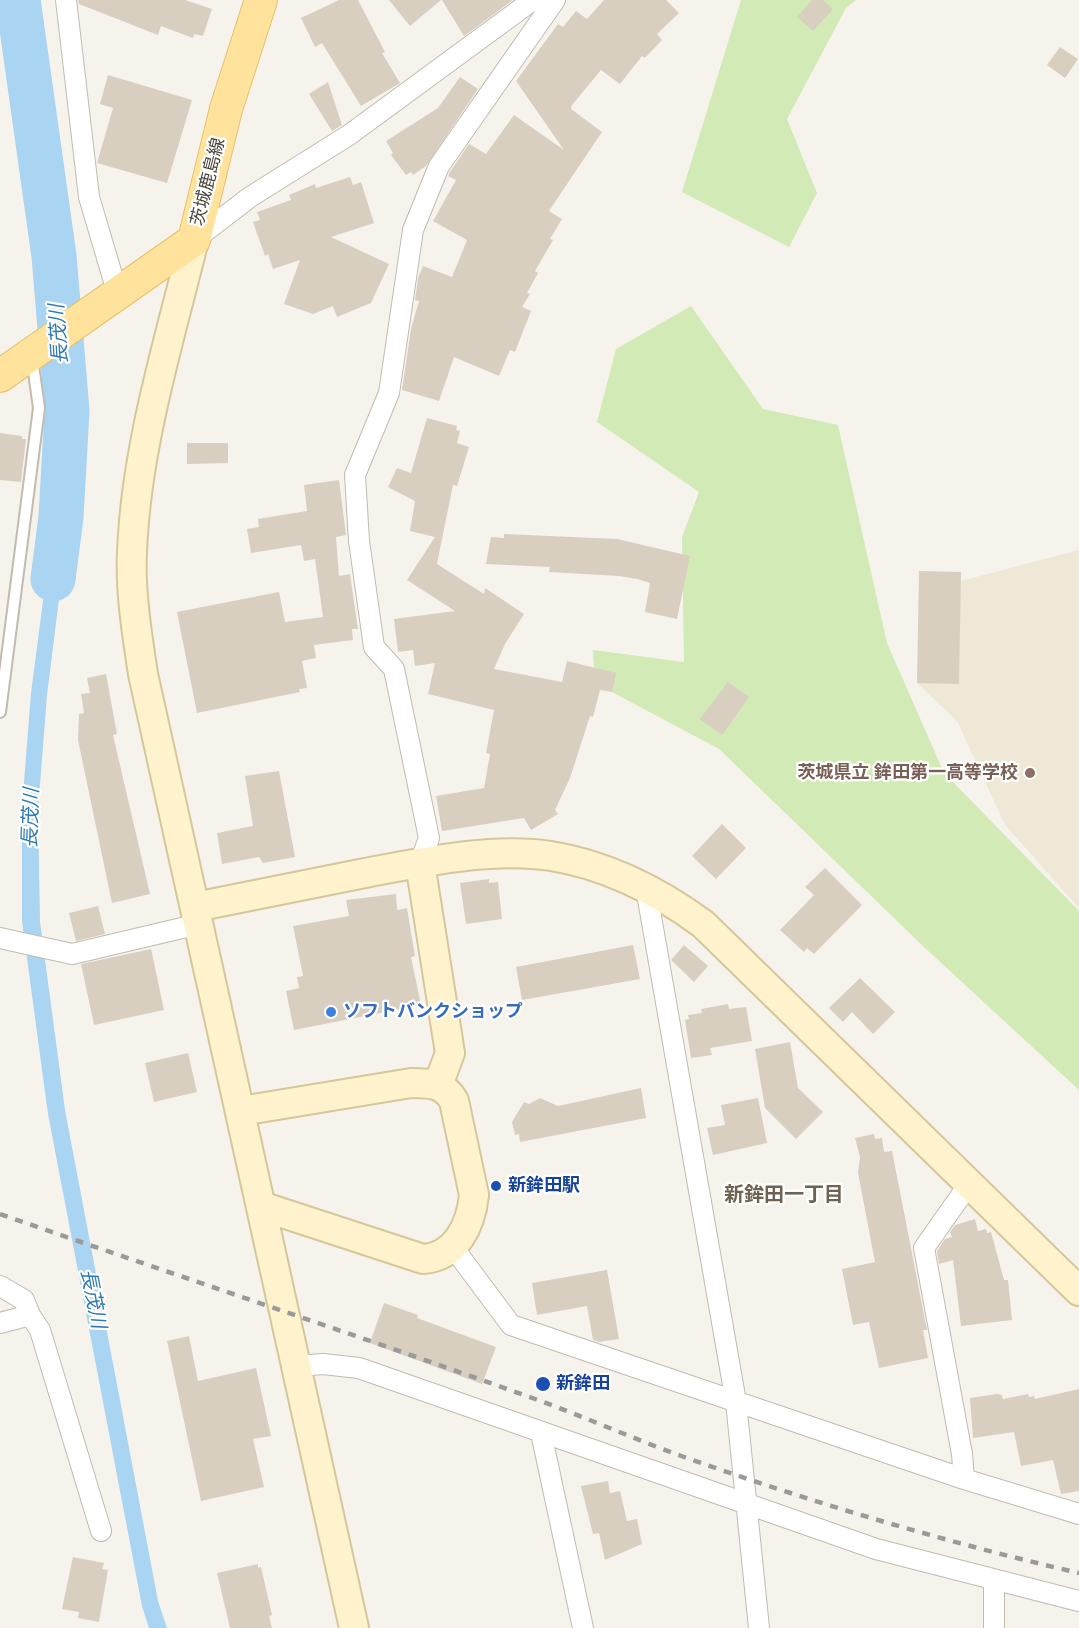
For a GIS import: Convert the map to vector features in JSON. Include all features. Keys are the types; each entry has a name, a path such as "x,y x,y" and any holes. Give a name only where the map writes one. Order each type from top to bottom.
{"main road":[{"name":"茨城鹿島線","path":"0,376 194,240 226,109 261,0"}],"street":[{"path":"66,0 89,197 110,301"},
{"path":"354,1628 241,1111 142,674 135,615 132,554 136,494 148,432 194,240 250,197 349,135 533,0"},
{"path":"438,1085 450,1053 420,863 429,838 394,669 374,647 359,542 355,475 389,393 413,230 439,166 555,0"},
{"path":"0,938 72,954 197,915 420,863 482,855 549,855 585,863 646,888 703,924 1079,1291"},
{"path":"646,888 736,1402 744,1504 759,1628"},
{"path":"241,1111 411,1083 438,1085 448,1092 453,1101 474,1195 467,1224 452,1246 444,1254 423,1259 261,1206"},
{"path":"964,1479 962,1454 924,1248 969,1184"},
{"path":"452,1246 511,1324 964,1479 1079,1514"},
{"path":"0,1286 24,1300 40,1330 101,1531"},
{"path":"0,1323 30,1315"},
{"path":"297,1366 323,1364 359,1368 876,1549 1079,1601"},
{"path":"541,1433 583,1628"},
{"path":"994,1580 994,1628"}],"lane":[{"path":"0,712 39,408 38,350"}],"shaded area":[{"name":"茨城県立 鉾田第一高等学校","path":"1079,550 1079,908 1005,825 957,721 917,683 938,587"}],"green space":[{"path":"741,0 856,0 846,8 787,119 817,193 789,247 682,192"},
{"path":"691,306 763,409 838,425 887,643 944,773 1079,911 1079,1090 925,948 719,749 595,683 593,650 684,662 682,537 699,492 597,422 616,349"}],"water":[{"path":"54,517 69,519 47,695 38,810 40,922 65,1110 158,1601 167,1628 149,1628 142,1606 48,1114 22,921 22,808 31,693"}],"building":[{"path":"78,0 185,0 212,9 203,36 194,34 193,38 161,26 158,35 79,4"},
{"path":"339,0 358,0 385,52 382,53 400,83 361,106 322,43 315,47 301,18"},
{"path":"389,0 441,0 410,26"},
{"path":"442,0 513,0 464,36"},
{"path":"604,0 666,0 679,13 657,34 662,40 645,58 642,56 620,84 601,70 572,105 571,109 602,132 549,211 562,219 535,271 538,273 522,307 531,311 515,352 510,350 499,376 454,357 439,401 402,390 411,329 419,301 415,300 418,278 423,266 452,277 467,240 433,221 456,180 448,176 450,172 469,144 486,154 514,115 564,150 516,81 558,24 563,27 576,11 587,19"},
{"path":"812,0 823,0 833,9 813,31 797,17"},
{"path":"1060,47 1078,59 1065,78 1047,65"},
{"path":"108,75 192,100 167,183 97,163 113,108 100,104"},
{"path":"460,77 478,89 426,166 413,175 411,172 406,175 391,155 393,153 386,141 438,108"},
{"path":"328,82 342,125 332,131 309,94"},
{"path":"350,177 353,185 361,182 374,223 331,237 389,264 371,303 337,317 333,306 313,314 284,304 300,260 273,269 268,254 265,256 253,222 260,220 257,212 291,200 289,195 315,184 316,188"},
{"path":"427,418 457,426 456,430 460,431 457,443 469,447 457,486 453,485 437,564 484,594 485,588 524,614 505,644 494,669 562,682 567,661 616,673 612,692 600,690 593,717 590,716 570,778 555,810 558,814 531,830 524,818 442,831 436,796 484,788 490,754 486,753 494,710 428,694 435,663 415,666 413,650 398,652 394,619 455,611 407,580 435,537 410,531 415,501 388,487 397,468 411,473"},
{"path":"0,433 22,436 22,439 26,439 21,482 0,480"},
{"path":"187,443 228,443 228,463 187,464"},
{"path":"339,480 346,535 336,537 339,576 350,574 358,629 352,629 353,640 314,645 316,658 302,661 307,688 299,689 300,692 197,713 177,612 279,592 285,622 323,617 315,559 304,561 301,545 251,553 247,529 259,527 258,519 307,511 304,485"},
{"path":"504,534 617,539 690,556 677,619 645,612 650,583 637,579 549,572 550,567 486,564 491,537 504,538"},
{"path":"919,571 961,572 959,684 917,683"},
{"path":"106,674 117,734 113,735 150,894 112,903 78,740 79,714 84,713 81,694 90,693 87,678"},
{"path":"728,682 749,697 722,735 700,719"},
{"path":"279,771 295,857 263,863 259,857 222,864 217,833 253,826 245,776"},
{"path":"722,824 746,848 716,879 692,856"},
{"path":"825,868 862,905 814,954 807,948 804,952 780,930 814,895 805,887"},
{"path":"489,879 489,883 498,882 502,919 466,924 460,883"},
{"path":"396,894 397,910 407,908 415,956 411,957 421,1005 294,1030 286,991 299,988 297,977 303,976 293,926 349,916 346,900"},
{"path":"98,906 105,934 76,941 69,913"},
{"path":"633,945 640,979 522,1000 516,967"},
{"path":"684,945 708,966 694,982 671,960"},
{"path":"151,949 164,1010 94,1025 81,964"},
{"path":"860,978 895,1012 873,1034 852,1012 843,1022 829,1008"},
{"path":"728,1004 729,1009 746,1007 752,1041 710,1048 712,1055 691,1058 685,1020 689,1019 688,1015 702,1013 701,1009"},
{"path":"790,1042 798,1088 823,1112 796,1139 765,1108 755,1049"},
{"path":"188,1053 197,1092 154,1102 145,1063"},
{"path":"641,1088 646,1118 520,1142 519,1134 515,1135 512,1122 524,1102 529,1104 540,1098 558,1106"},
{"path":"758,1098 767,1143 713,1155 707,1128 725,1125 721,1105"},
{"path":"874,1134 875,1139 882,1138 884,1152 892,1151 927,1330 923,1330 928,1358 879,1368 869,1322 853,1325 842,1269 875,1262 858,1173 860,1157 855,1138"},
{"path":"975,1219 978,1231 986,1229 987,1233 991,1232 1004,1280 1008,1280 1012,1320 961,1326 953,1260 939,1264 937,1251 945,1239 952,1237 950,1232 955,1225"},
{"path":"607,1270 619,1339 599,1342 593,1340 587,1306 537,1315 532,1283"},
{"path":"384,1303 418,1315 417,1318 496,1347 482,1384 370,1343"},
{"path":"189,1336 198,1381 256,1368 271,1436 253,1439 264,1487 201,1501 167,1341"},
{"path":"1079,1389 1079,1491 1061,1494 1053,1460 1021,1466 1014,1432 973,1438 970,1398 997,1394 1002,1395 1003,1399 1028,1394 1029,1397 1034,1396 1035,1399"},
{"path":"608,1481 610,1493 620,1491 627,1521 637,1519 642,1544 605,1560 599,1533 593,1534 581,1486"},
{"path":"73,1557 104,1563 102,1569 108,1570 99,1622 78,1618 79,1612 62,1609"},
{"path":"258,1564 258,1568 261,1567 272,1615 269,1616 272,1628 230,1628 217,1573"}],"waterway":[{"name":"長茂川","path":"18,0 54,256 67,411 61,517 53,579"}],"railway":[{"path":"0,1214 468,1375 733,1474 929,1535 1079,1573"}],"place":[{"name":"茨城県立 鉾田第一高等学校","path":"1030,773"},
{"name":"ソフトバンクショップ","path":"331,1012"},
{"name":"新鉾田駅","path":"496,1186"},
{"name":"新鉾田","path":"543,1384"}],"district":[{"name":"新鉾田一丁目","path":"784,1196"}]}
